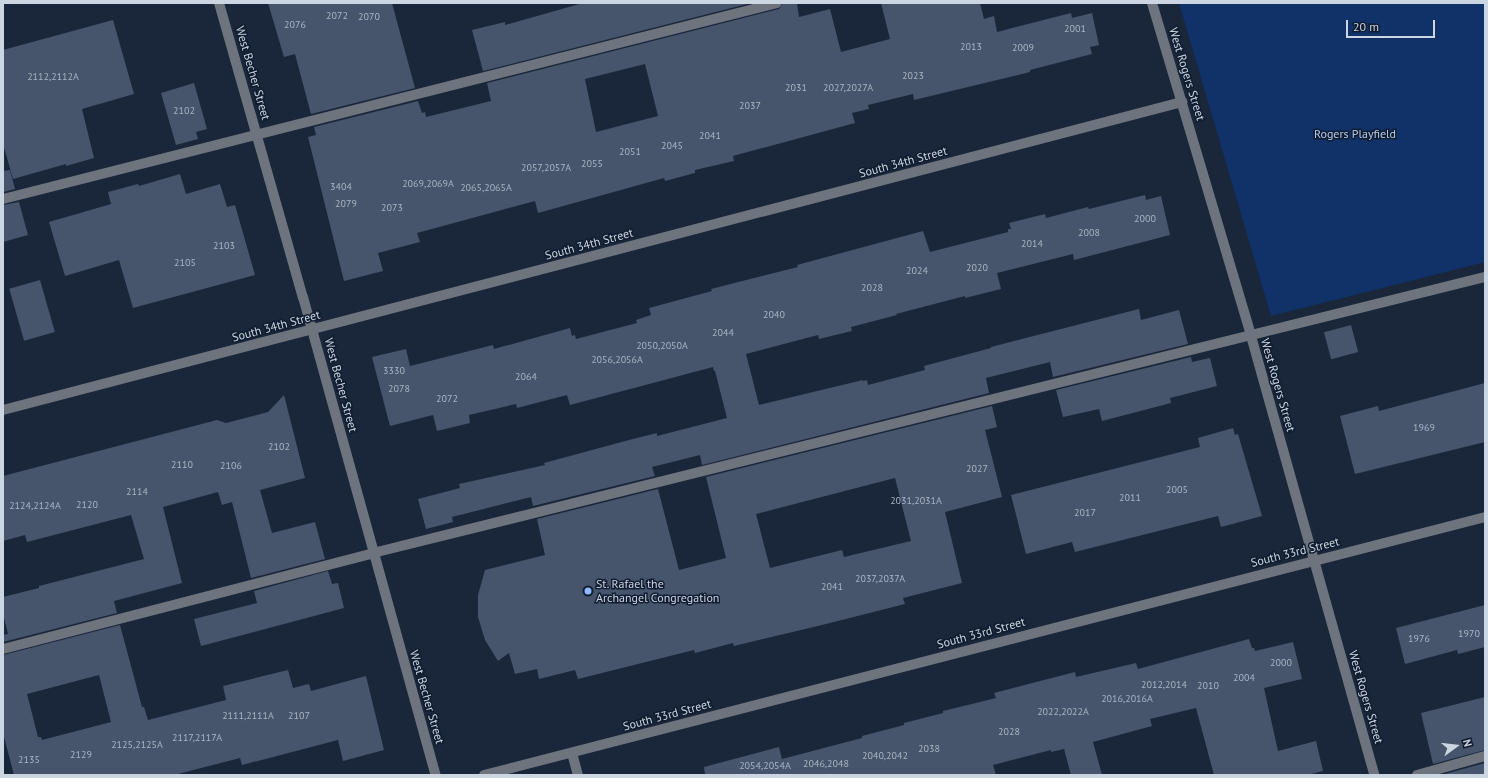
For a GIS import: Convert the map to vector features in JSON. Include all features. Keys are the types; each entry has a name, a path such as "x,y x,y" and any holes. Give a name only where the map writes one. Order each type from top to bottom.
{"street":[{"name":"West Becher Street","path":"219,3 436,775"},
{"path":"3,199 257,136 776,3"},
{"name":"West Rogers Street","path":"1152,3 1251,336 1374,775"},
{"name":"South 34th Street","path":"3,410 1182,102"},
{"path":"3,649 373,553 1485,277"},
{"name":"South 33rd Street","path":"484,775 511,772 572,753 1485,517"},
{"path":"572,753 578,775"},
{"path":"1417,775 1485,756"}],"green space":[{"name":"Rogers Playfield","path":"1179,3 1485,3 1485,262 1271,316"}],"building":[{"path":"268,3 392,3 415,88 311,114 295,54 284,57"},
{"path":"583,3 751,3 483,71 472,30 505,22 505,25"},
{"path":"783,3 797,3 799,17 830,9 841,52 890,39 881,3 980,3 984,19 994,16 997,32 1071,13 1072,18 1092,13 1099,45 1090,47 1092,54 1030,70 1030,72 914,100 913,94 868,105 869,109 852,113 855,123 733,156 734,161 695,170 695,173 665,181 664,178 538,213 535,201 417,233 420,242 378,253 383,271 344,281 308,137 316,135 314,127 418,101 422,113 425,112 426,117 491,101 487,83 779,9","holes":["645,64 658,116 596,132 585,79"]},
{"path":"113,20 134,94 82,109 94,158 66,166 66,164 13,179 3,144 3,50"},
{"path":"194,83 207,129 196,132 198,139 176,145 161,93"},
{"path":"10,170 15,189 3,192 3,171"},
{"path":"180,174 186,194 220,184 227,207 235,205 255,275 133,308 119,260 65,276 49,222 111,204 108,192 138,184 139,186"},
{"path":"1145,195 1146,200 1161,196 1170,235 1074,260 1073,254 997,273 1001,289 965,298 965,296 896,314 897,315 851,327 852,331 819,339 818,335 746,354 759,405 863,380 867,380 868,385 925,370 924,366 991,347 1139,309 1141,320 1179,310 1188,344 1053,377 1050,362 986,378 989,393 702,465 700,455 652,467 655,476 533,506 531,497 452,517 453,522 426,529 418,499 460,488 459,484 545,465 544,463 657,433 657,436 727,418 715,371 713,367 570,405 567,395 517,408 516,404 469,415 470,423 437,431 433,415 390,426 372,357 406,349 410,366 493,345 494,349 570,328 572,336 575,335 576,339 637,323 636,320 651,315 649,308 712,291 711,289 798,267 797,265 923,231 930,252 1008,232 1008,229 1011,229 1009,223 1045,214 1046,218 1088,207 1089,209"},
{"path":"19,202 28,235 3,242 3,205"},
{"path":"40,280 55,332 24,341 9,289"},
{"path":"1351,325 1358,352 1331,359 1324,332"},
{"path":"1191,357 1192,362 1210,358 1217,386 1170,398 1171,403 1102,421 1099,409 1063,417 1056,390"},
{"path":"1485,383 1485,442 1355,474 1340,416 1378,406 1379,411"},
{"path":"284,395 305,478 260,490 272,533 315,522 325,559 251,578 232,502 222,505 218,492 163,507 182,583 114,601 117,613 3,642 3,635 8,634 3,614 3,597 39,588 39,586 144,559 131,515 27,542 25,535 3,541 3,476 217,420 226,423 268,412"},
{"path":"992,406 997,427 985,430 1002,497 945,512 962,583 903,598 905,604 734,646 733,643 695,653 694,650 578,679 575,670 539,679 537,669 515,674 509,653 498,661 485,640 478,617 478,595 485,570 545,555 537,519 658,489 679,570 726,558 706,477","holes":["895,478 911,541 844,557 842,550 770,568 756,514"]},
{"path":"1233,428 1235,435 1238,434 1262,516 1221,527 1218,516 1075,552 1072,542 1026,554 1011,495 1200,447 1198,438"},
{"path":"328,571 332,584 338,583 344,608 201,646 194,619 257,603 254,591"},
{"path":"1485,605 1485,647 1458,654 1457,650 1405,664 1396,628"},
{"path":"120,625 142,707 144,707 148,720 226,700 223,686 288,670 293,688 309,684 311,691 366,676 384,750 343,761 338,740 242,765 240,758 174,775 14,775 3,733 3,655","holes":["99,675 111,722 42,740 41,737 38,737 27,694"]},
{"path":"1249,639 1252,648 1254,648 1255,651 1293,642 1302,679 1264,688 1278,751 1316,741 1323,771 1307,775 1214,775 1196,708 1150,719 1152,726 1093,742 1102,775 1071,775 1064,749 1051,752 1051,750 993,765 996,775 705,775 704,767 779,747 782,759 862,738 862,736 904,725 904,723 943,713 943,711 996,698 994,693 1075,672 1076,677 1136,663 1138,669"},
{"path":"1485,697 1485,750 1433,764 1421,713"},
{"path":"1485,763 1485,775 1441,775"}],"place":[{"name":"St. Rafael the Archangel Congregation","path":"588,591"}]}
